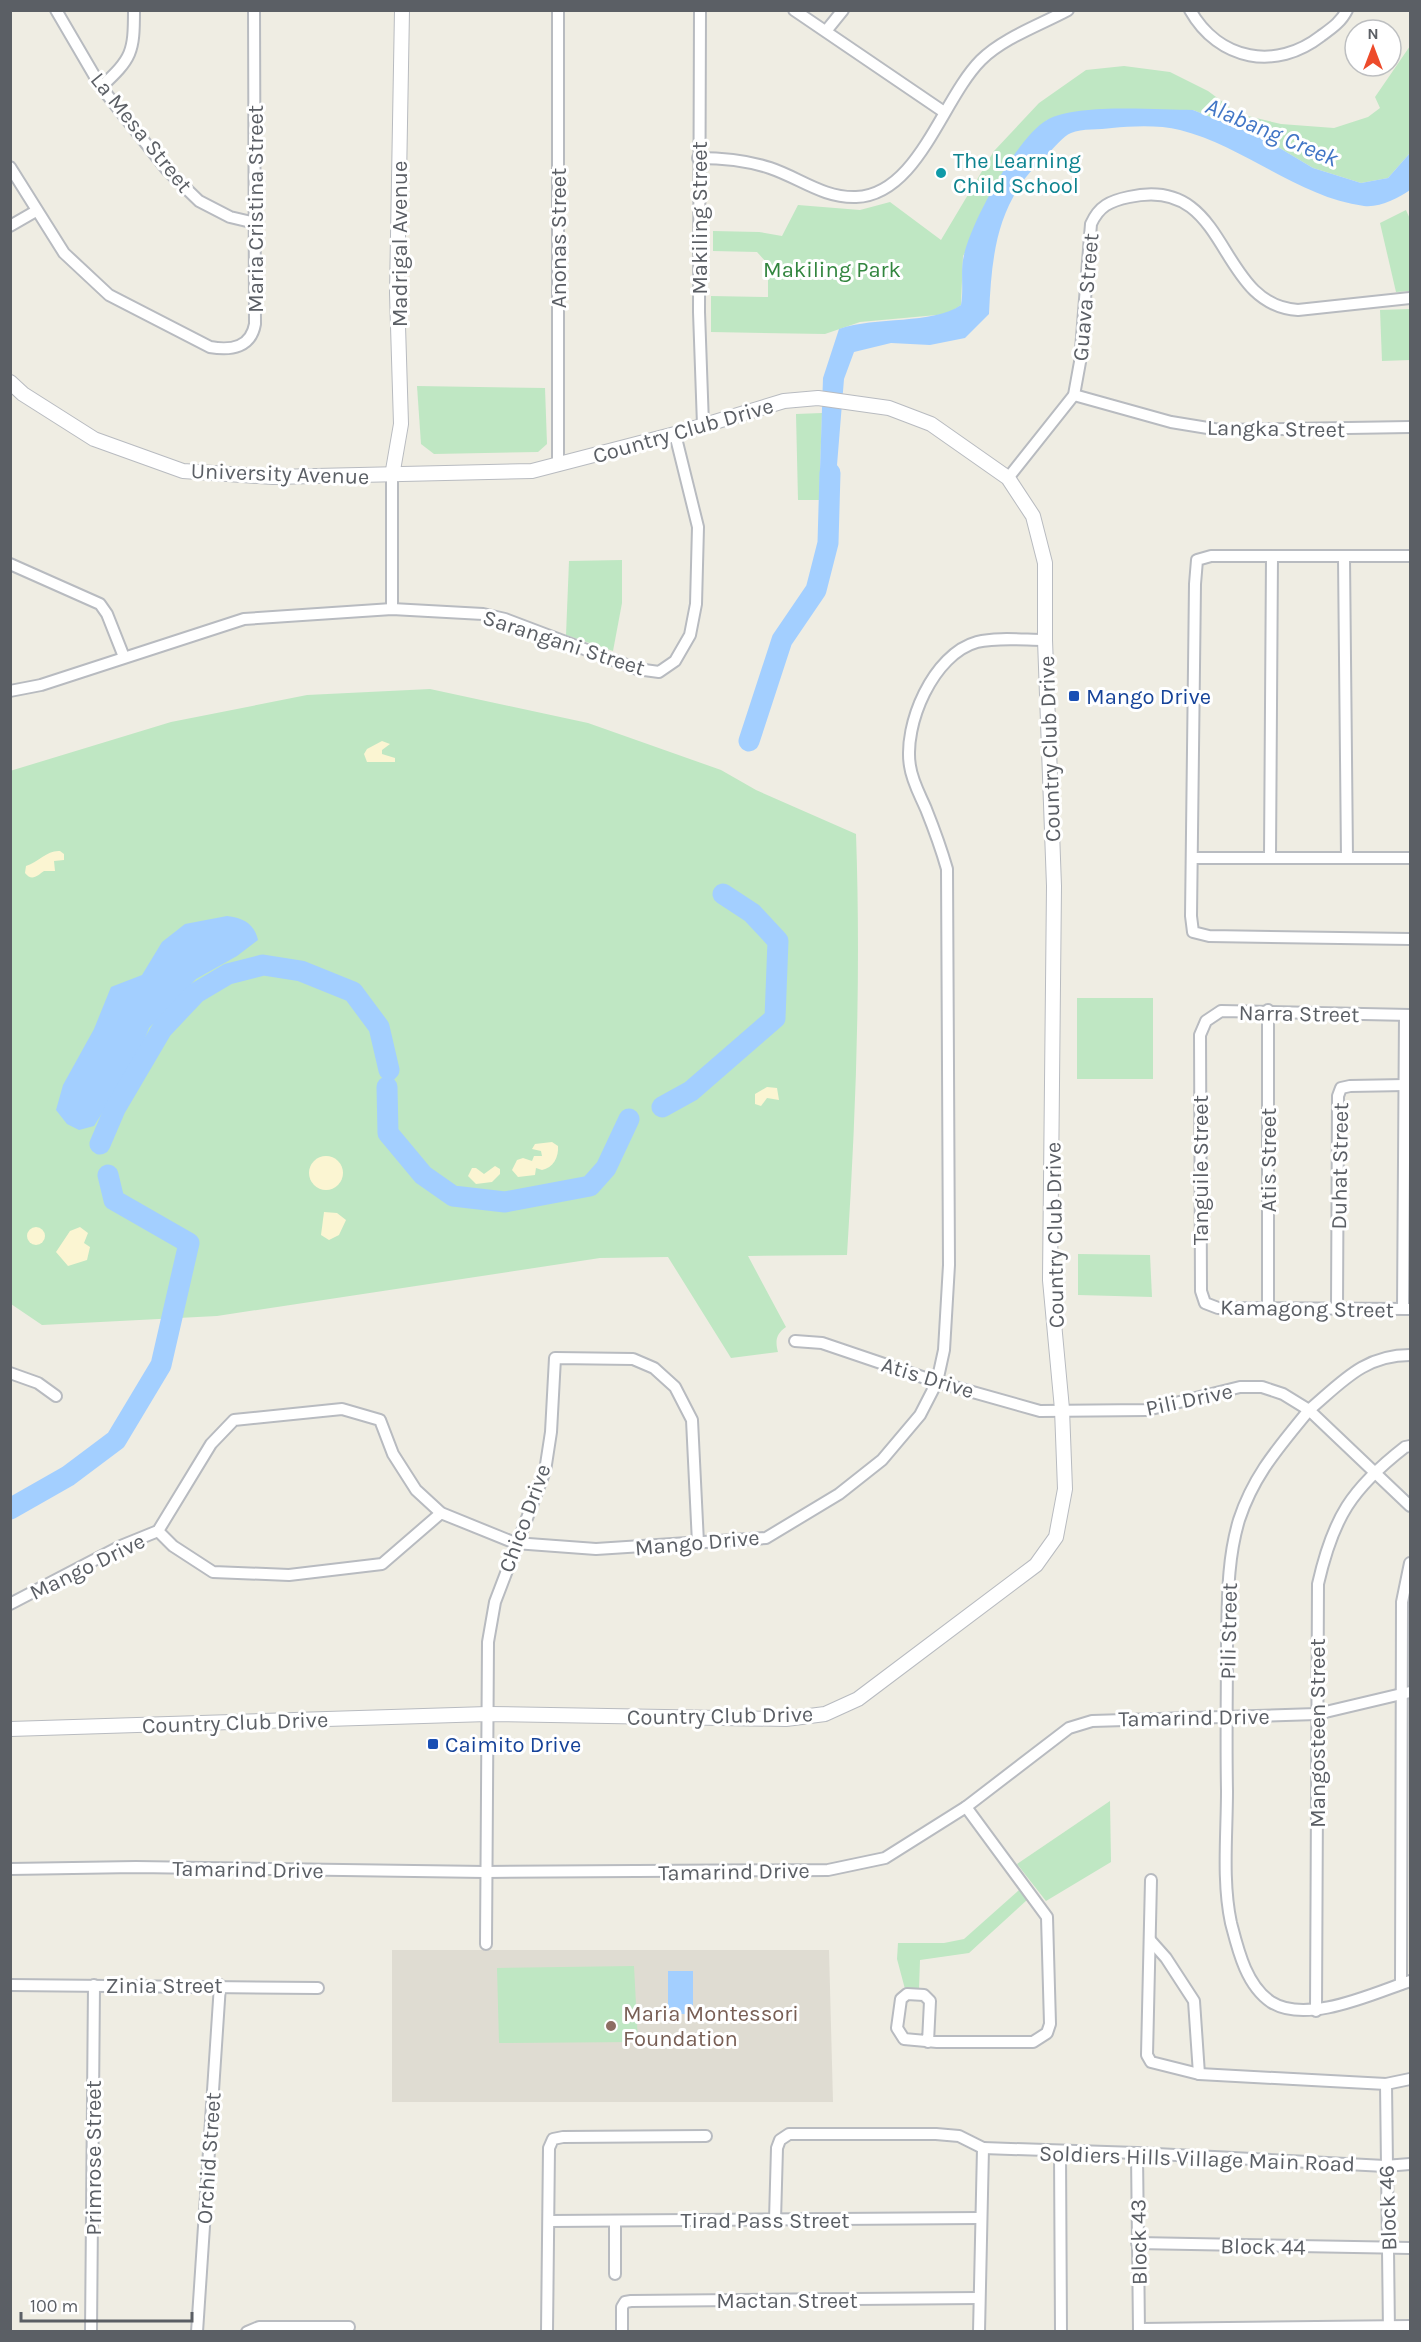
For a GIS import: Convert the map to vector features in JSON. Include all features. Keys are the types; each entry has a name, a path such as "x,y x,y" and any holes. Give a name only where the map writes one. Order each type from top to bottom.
{"street":[{"name":"La Mesa Street","path":"56,10 101,87 167,170 199,201 230,217 255,223"},
{"path":"101,87 126,63 134,43 134,10"},
{"name":"Maria Cristina Street","path":"10,167 64,253 110,295 210,347 224,350 237,347 253,336 255,324 254,10"},
{"name":"Madrigal Avenue","path":"392,476 401,424 397,293 402,10"},
{"name":"Anonas Street","path":"558,10 558,465"},
{"name":"Makiling Street","path":"700,10 699,312 703,425"},
{"path":"794,10 944,112"},
{"path":"826,31 843,10"},
{"path":"698,158 731,158 771,168 826,194 857,197 887,188 914,163 967,76 982,59 1001,46 1068,10"},
{"path":"1190,10 1210,36 1233,51 1257,57 1281,57 1313,43 1342,21 1347,10"},
{"name":"Guava Street","path":"1008,478 1074,395 1080,362 1091,224 1096,212 1110,201 1139,195 1162,196 1184,202 1198,210 1212,226 1247,285 1281,309 1298,310 1410,298"},
{"path":"10,226 36,211"},
{"name":"University Avenue","path":"10,382 22,394 94,439 183,471 273,477 392,476"},
{"name":"Langka Street","path":"1074,395 1171,422 1220,430 1410,428"},
{"name":"Country Club Drive","path":"10,1729 488,1714 786,1719 825,1714 858,1700 1036,1565 1056,1537 1065,1489 1062,1409 1050,1280 1054,886 1045,640 1045,563 1041,541 1032,516 1008,478 931,424 889,408 818,398 784,401 675,434 532,471 392,476"},
{"name":"Sarangani Street","path":"10,691 41,685 244,618 392,609 483,614 505,619 637,669 659,672 675,661 690,635 696,604 698,527 675,434"},
{"path":"392,476 392,609"},
{"path":"1410,556 1344,558 1210,556 1197,560 1194,584 1191,925 1193,932 1209,936 1410,939"},
{"path":"1270,857 1272,556"},
{"path":"1344,558 1347,858"},
{"path":"10,564 100,604 107,614 124,657"},
{"name":"Mango Drive","path":"10,1604 122,1546 158,1531 211,1444 234,1420 342,1409 380,1420 393,1454 410,1481 441,1513 515,1543 596,1549 766,1538 839,1494 882,1460 920,1415 938,1382 944,1350 949,1265 947,869 938,838 910,765 910,728 918,705 946,662 964,648 977,642 1045,640"},
{"path":"1193,858 1410,858"},
{"name":"Narra Street","path":"1200,1035 1206,1021 1221,1011 1268,1010 1408,1015"},
{"name":"Atis Street","path":"1268,1010 1268,1309"},
{"path":"1407,1309 1408,1173 1404,1085 1408,1015"},
{"name":"Tanguile Street","path":"1200,1035 1201,1291 1205,1304"},
{"name":"Duhat Street","path":"1337,1309 1338,1096 1341,1088 1350,1086 1404,1085"},
{"name":"Kamagong Street","path":"1205,1304 1218,1308 1407,1309"},
{"name":"Atis Drive","path":"795,1341 822,1344 938,1382 1040,1411 1062,1409"},
{"name":"Pili Street","path":"1406,1982 1316,2011 1289,2008 1272,2002 1253,1982 1239,1952 1231,1920 1227,1870 1226,1718 1229,1561 1240,1519 1263,1466 1310,1410 1362,1365 1393,1355 1410,1355"},
{"name":"Chico Drive","path":"488,1714 488,1642 495,1602 515,1543 544,1471 551,1432 555,1358 633,1359 654,1368 675,1387 692,1420 698,1544"},
{"path":"10,1373 38,1383 56,1396"},
{"name":"Pili Drive","path":"1062,1409 1147,1410 1240,1388 1262,1387 1283,1394 1310,1410"},
{"path":"1310,1410 1410,1506"},
{"name":"Mangosteen Street","path":"1316,2011 1318,1584 1328,1541 1344,1507 1374,1471 1405,1447 1410,1446"},
{"path":"158,1531 173,1546 213,1572 290,1575 382,1564 441,1513"},
{"path":"1406,1982 1407,1693 1402,1602 1410,1563"},
{"name":"Tamarind Drive","path":"10,1869 136,1867 485,1872 828,1870 885,1858 966,1807 1069,1728 1092,1721 1120,1718 1226,1718 1317,1714 1407,1693"},
{"path":"486,1944 488,1714"},
{"path":"928,2042 930,2001 920,1994 903,1997 898,2034 904,2039 928,2042 1032,2042 1047,2033 1050,2024 1047,1917 966,1807"},
{"path":"1151,1880 1148,2059 1157,2065 1199,2074 1386,2084 1410,2079"},
{"path":"1150,1940 1166,1958 1194,2001 1199,2074"},
{"name":"Zinia Street","path":"10,1985 220,1985 318,1988"},
{"name":"Primrose Street","path":"91,2331 94,1985"},
{"name":"Orchid Street","path":"197,2331 220,1985"},
{"name":"Block 46","path":"1386,2084 1385,2166 1389,2329"},
{"path":"776,2220 777,2148 780,2140 789,2134 936,2134 959,2136 983,2148 979,2331"},
{"path":"547,2331 549,2148 553,2139 562,2137 706,2136"},
{"name":"Soldiers Hills Village Main Road","path":"983,2148 1137,2153 1385,2166 1410,2164"},
{"path":"1060,2152 1062,2331"},
{"name":"Block 43","path":"1137,2153 1139,2330"},
{"name":"Tirad Pass Street","path":"549,2221 981,2218"},
{"path":"615,2221 615,2274"},
{"name":"Block 44","path":"1137,2243 1410,2248"},
{"name":"Mactan Street","path":"622,2331 622,2307 625,2302 631,2301 979,2298"},
{"path":"1139,2330 1389,2329 1410,2326"},
{"path":"247,2331 259,2327 349,2327"}],"shaded area":[{"name":"Maria Montessori Foundation","path":"392,1950 829,1950 833,2102 392,2102"}],"green space":[{"name":"Makiling Park","path":"1410,46 1410,153 1388,178 1361,183 1313,168 1261,137 1193,110 1047,120 963,256 961,305 948,314 860,322 825,334 711,332 711,296 768,297 768,264 757,252 713,251 713,231 759,232 782,236 798,205 860,210 890,202 941,240 994,151 1039,103 1086,70 1124,66 1170,72 1208,91 1239,114 1281,124 1334,128 1368,117 1380,108 1375,97 1388,78 1403,78 1403,56"},
{"path":"1406,210 1410,219 1410,291 1396,292 1380,223"},
{"path":"1410,309 1410,360 1382,361 1380,310"},
{"path":"417,386 545,388 547,444 538,452 434,454 421,444"},
{"path":"822,413 819,500 798,500 796,414"},
{"path":"622,560 622,603 613,651 566,635 569,561"},
{"path":"430,689 588,723 721,770 756,790 856,834 857,1044 847,1255 748,1256 786,1327 777,1338 778,1352 731,1358 668,1257 600,1258 217,1316 42,1325 11,1304 10,771 171,722 307,695"},
{"path":"1077,998 1153,998 1153,1079 1077,1079"},
{"path":"1078,1254 1150,1255 1152,1297 1078,1295"},
{"path":"1110,1801 1111,1862 1046,1901 1017,1864"},
{"path":"1019,1890 1027,1900 969,1953 920,1960 919,1989 905,1989 897,1959 898,1943 944,1943 964,1939"},
{"path":"634,1966 638,2042 499,2043 497,1968"}],"sand":[{"path":"382,741 390,744 382,750 382,754 395,758 395,762 367,762 364,754 367,749"},
{"path":"60,851 64,854 64,860 54,861 55,871 44,871 33,877 25,873 26,866 51,852"},
{"path":"767,1087 777,1088 779,1100 767,1098 761,1106 755,1104 755,1094"},
{"path":"552,1142 558,1146 558,1150 556,1158 549,1167 542,1170 536,1168 535,1175 518,1177 512,1170 517,1160 523,1158 532,1161 534,1156 542,1156 541,1151 532,1149 535,1144"},
{"path":"326,1156 338,1161 343,1173 338,1185 326,1190 314,1185 309,1173 314,1161"},
{"path":"495,1166 500,1169 500,1174 492,1182 476,1184 468,1176 472,1168 484,1174"},
{"path":"324,1212 337,1213 346,1220 339,1235 329,1240 321,1235"},
{"path":"36,1227 42,1230 45,1236 42,1242 36,1245 30,1242 27,1236 30,1230"},
{"path":"80,1227 88,1233 84,1243 90,1247 87,1260 68,1266 56,1252 70,1231"}],"water":[{"path":"1096,109 1193,110 1261,137 1313,168 1361,183 1388,178 1410,153 1410,190 1382,204 1364,206 1316,193 1226,147 1180,130 1129,127 1075,131 1059,142 1031,171 1018,189 1000,227 992,269 989,314 965,338 930,345 891,343 854,352 844,379 834,502 819,500 823,378 839,329 935,315 961,305 964,255 976,222 1010,161 1035,129 1047,120 1077,111"},
{"path":"227,916 238,918 251,925 258,940 237,956 196,979 149,1028 137,1058 94,1126 79,1130 67,1124 56,1110 63,1085 94,1029 111,987 142,975 162,942 185,924"},
{"path":"668,1971 693,1971 693,2014 668,2014"}],"waterway":[{"name":"Alabang Creek","path":"749,741 782,640 816,590 828,543 830,473"},
{"name":"Alabang Creek","path":"662,1107 691,1091 775,1018 778,941 752,913 723,894"},
{"name":"Alabang Creek","path":"100,1144 115,1109 162,1029 196,993 228,974 263,965 301,971 353,992 379,1027 389,1070"},
{"name":"Alabang Creek","path":"387,1087 388,1133 423,1175 453,1196 505,1202 590,1186 606,1168 629,1119"},
{"name":"Alabang Creek","path":"10,1509 68,1476 116,1440 161,1365 189,1243 114,1200 108,1175"}],"place":[{"name":"The Learning Child School","path":"941,173"},
{"name":"Mango Drive","path":"1074,696"},
{"name":"Caimito Drive","path":"433,1744"},
{"name":"Maria Montessori Foundation","path":"611,2026"}]}
